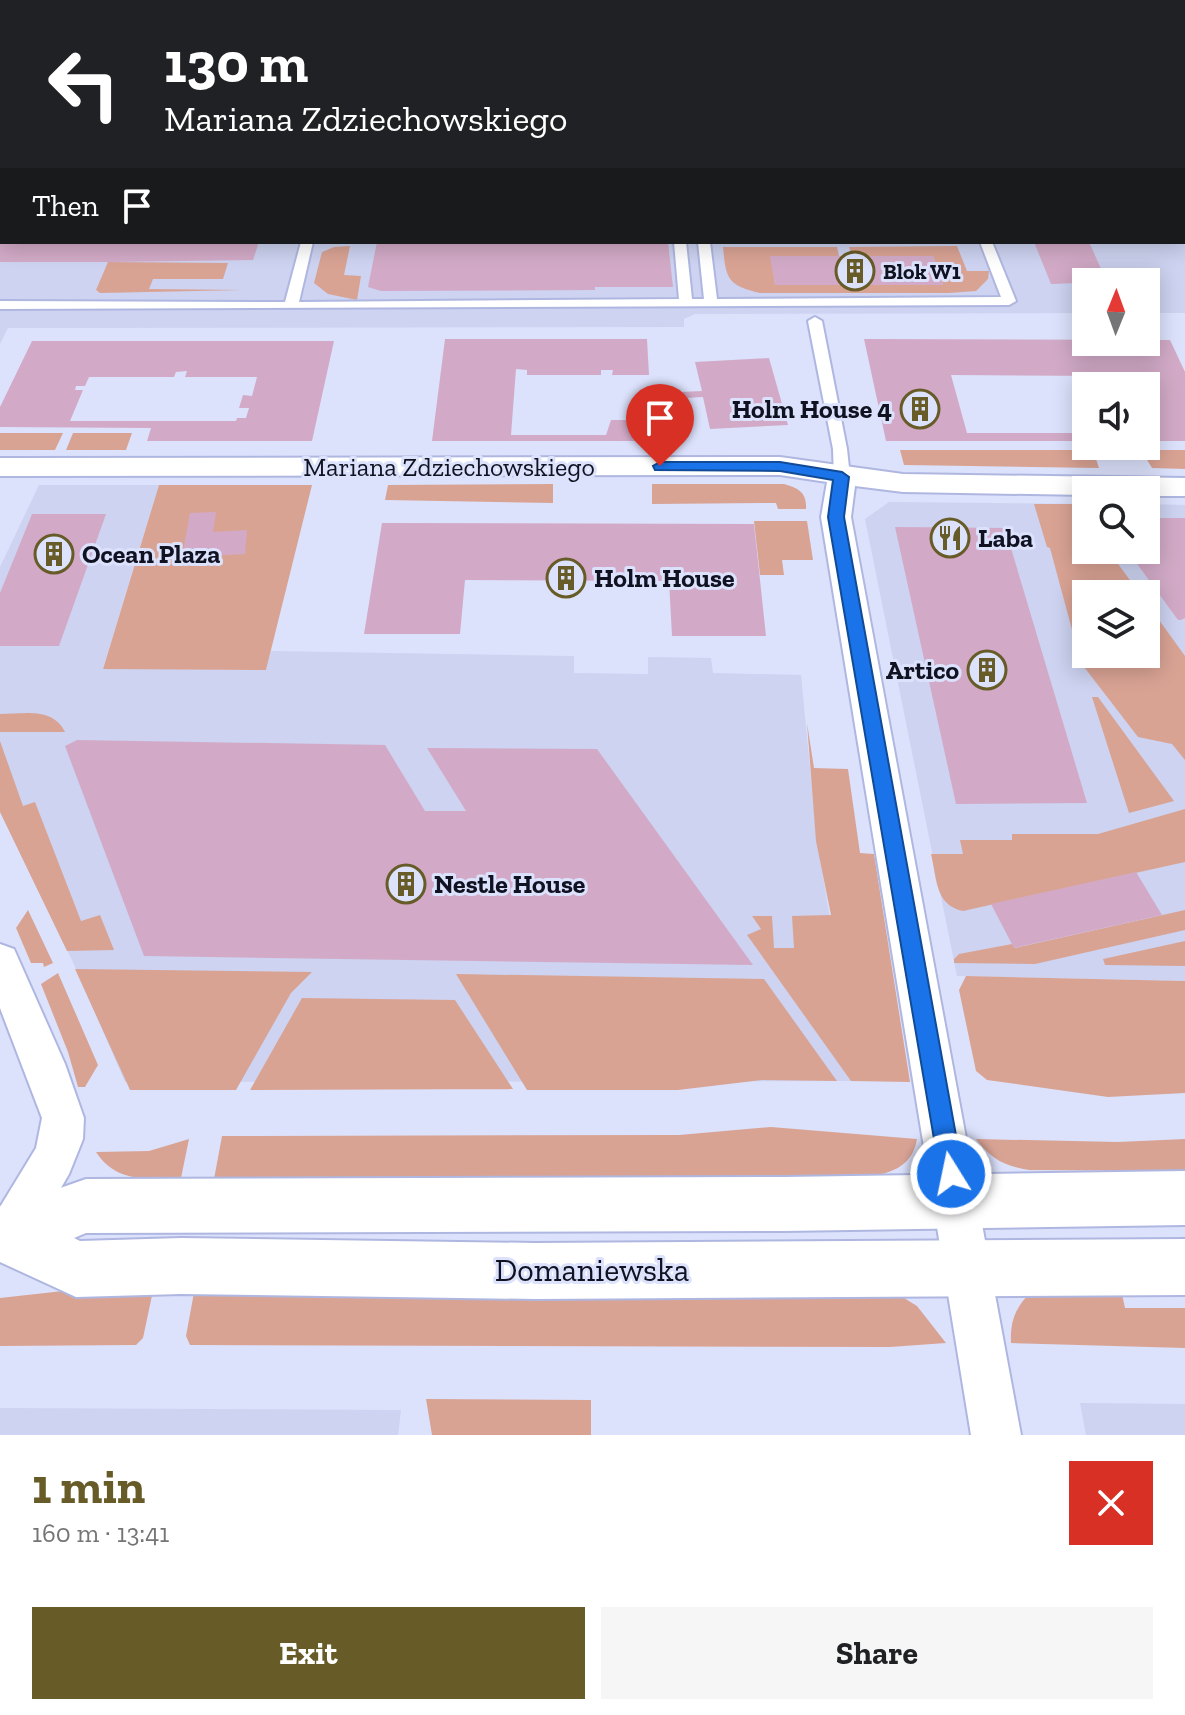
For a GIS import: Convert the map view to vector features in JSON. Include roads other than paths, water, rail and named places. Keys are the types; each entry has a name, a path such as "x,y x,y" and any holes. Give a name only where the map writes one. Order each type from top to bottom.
{"street":[{"name":"Mariana Zdziechowskiego","path":"0,467 780,466 842,477 903,483 1185,487"},
{"path":"842,477 836,517 996,1435"},
{"path":"0,961 44,1064 63,1118 61,1139 54,1159 4,1234"},
{"path":"4,1234 86,1206 739,1205 1185,1198"},
{"name":"Domaniewska","path":"4,1234 76,1269 168,1266 535,1271 1185,1267"}],"lane":[{"path":"291,306 306,244"},
{"path":"680,244 686,303"},
{"path":"704,244 711,302"},
{"path":"0,305 1009,301 987,244"},
{"path":"815,321 841,452 842,477"}],"place":[{"name":"Blok W1","path":"855,271"},
{"name":"Holm House 4","path":"920,409"},
{"name":"Laba","path":"950,538"},
{"name":"Ocean Plaza","path":"54,554"},
{"name":"Holm House","path":"566,578"},
{"name":"Artico","path":"987,670"},
{"name":"Nestle House","path":"406,884"}]}
